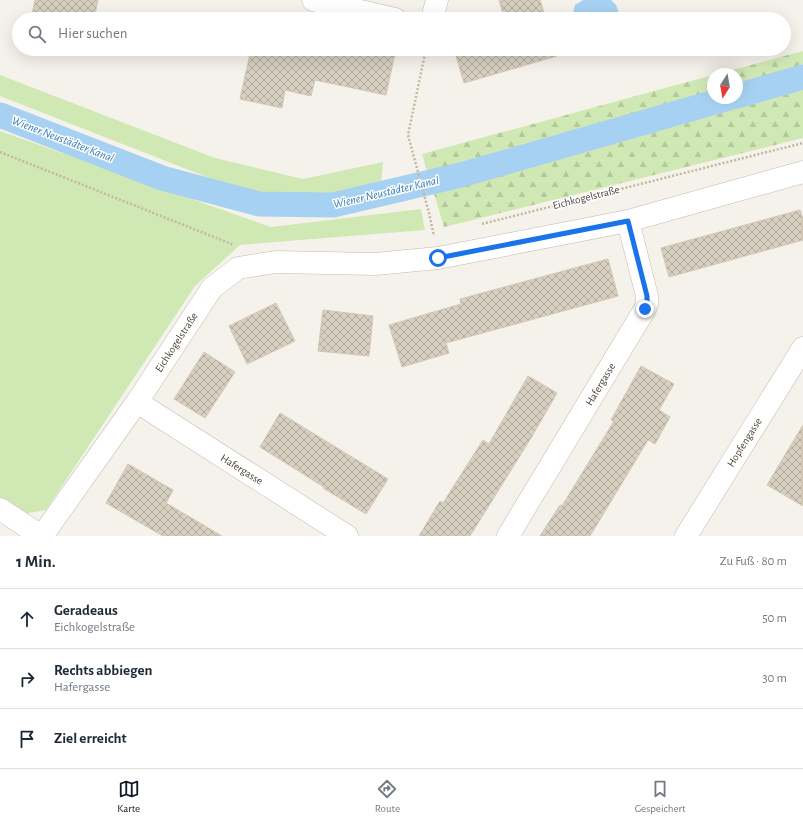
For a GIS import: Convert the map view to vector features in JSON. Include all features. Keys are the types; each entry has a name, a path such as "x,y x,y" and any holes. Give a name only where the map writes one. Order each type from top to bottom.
{"street":[{"path":"313,0 365,12"},
{"path":"434,12 437,0"},
{"name":"Eichkogelstraße","path":"42,536 137,402 212,288 238,268 276,262 375,264 438,258 628,221 803,172"},
{"name":"Hafergasse","path":"508,536 645,309 647,296 628,221"},
{"name":"Hopfengasse","path":"686,536 803,348"},
{"name":"Hafergasse","path":"137,402 347,536"},
{"path":"0,509 42,536"}],"path":[{"path":"425,56 408,135 429,213"},
{"name":"Eichkogelstraße","path":"480,224 803,142"},
{"path":"0,152 240,247"},
{"path":"427,238 442,234"}],"green space":[{"path":"803,51 803,138 444,227 422,154 707,77 707,104 743,104 743,68 740,68 785,56 791,56 791,54"},
{"path":"0,75 215,158 303,179 383,162 381,184 324,195 250,194 0,96"},
{"path":"0,131 271,227 421,209 425,230 240,245 195,286 46,510 23,514 0,498"}],"water":[{"path":"583,0 611,0 616,5 618,12 573,12 575,5"}],"building":[{"path":"35,0 98,0 95,12 32,12"},
{"path":"499,0 540,0 544,12 503,12"},
{"path":"249,56 394,56 386,95 315,80 311,96 285,90 282,108 240,99"},
{"path":"456,56 557,56 464,83"},
{"path":"800,210 803,219 803,240 669,277 661,248"},
{"path":"608,259 618,296 446,343 449,353 402,367 389,325 461,304 460,299"},
{"path":"276,303 295,341 247,364 229,326"},
{"path":"323,310 373,316 369,356 318,351"},
{"path":"204,352 235,372 205,418 174,399"},
{"path":"641,366 674,384 659,410 670,417 655,444 648,440 590,536 540,536 560,505 562,506 614,421 611,420"},
{"path":"528,376 557,393 470,536 419,536 440,501 443,503 483,440 489,444"},
{"path":"280,413 388,479 366,514 260,447"},
{"path":"803,425 803,506 767,485"},
{"path":"128,464 173,490 166,503 222,536 163,536 106,503"}],"waterway":[{"name":"Wiener Neustädter Kanal","path":"743,94 803,77"},
{"name":"Wiener Neustädter Kanal","path":"0,115 162,178 259,204 333,205 461,175 708,104"}],"route":[{"path":"438,258 628,221 647,296 645,309"}]}
